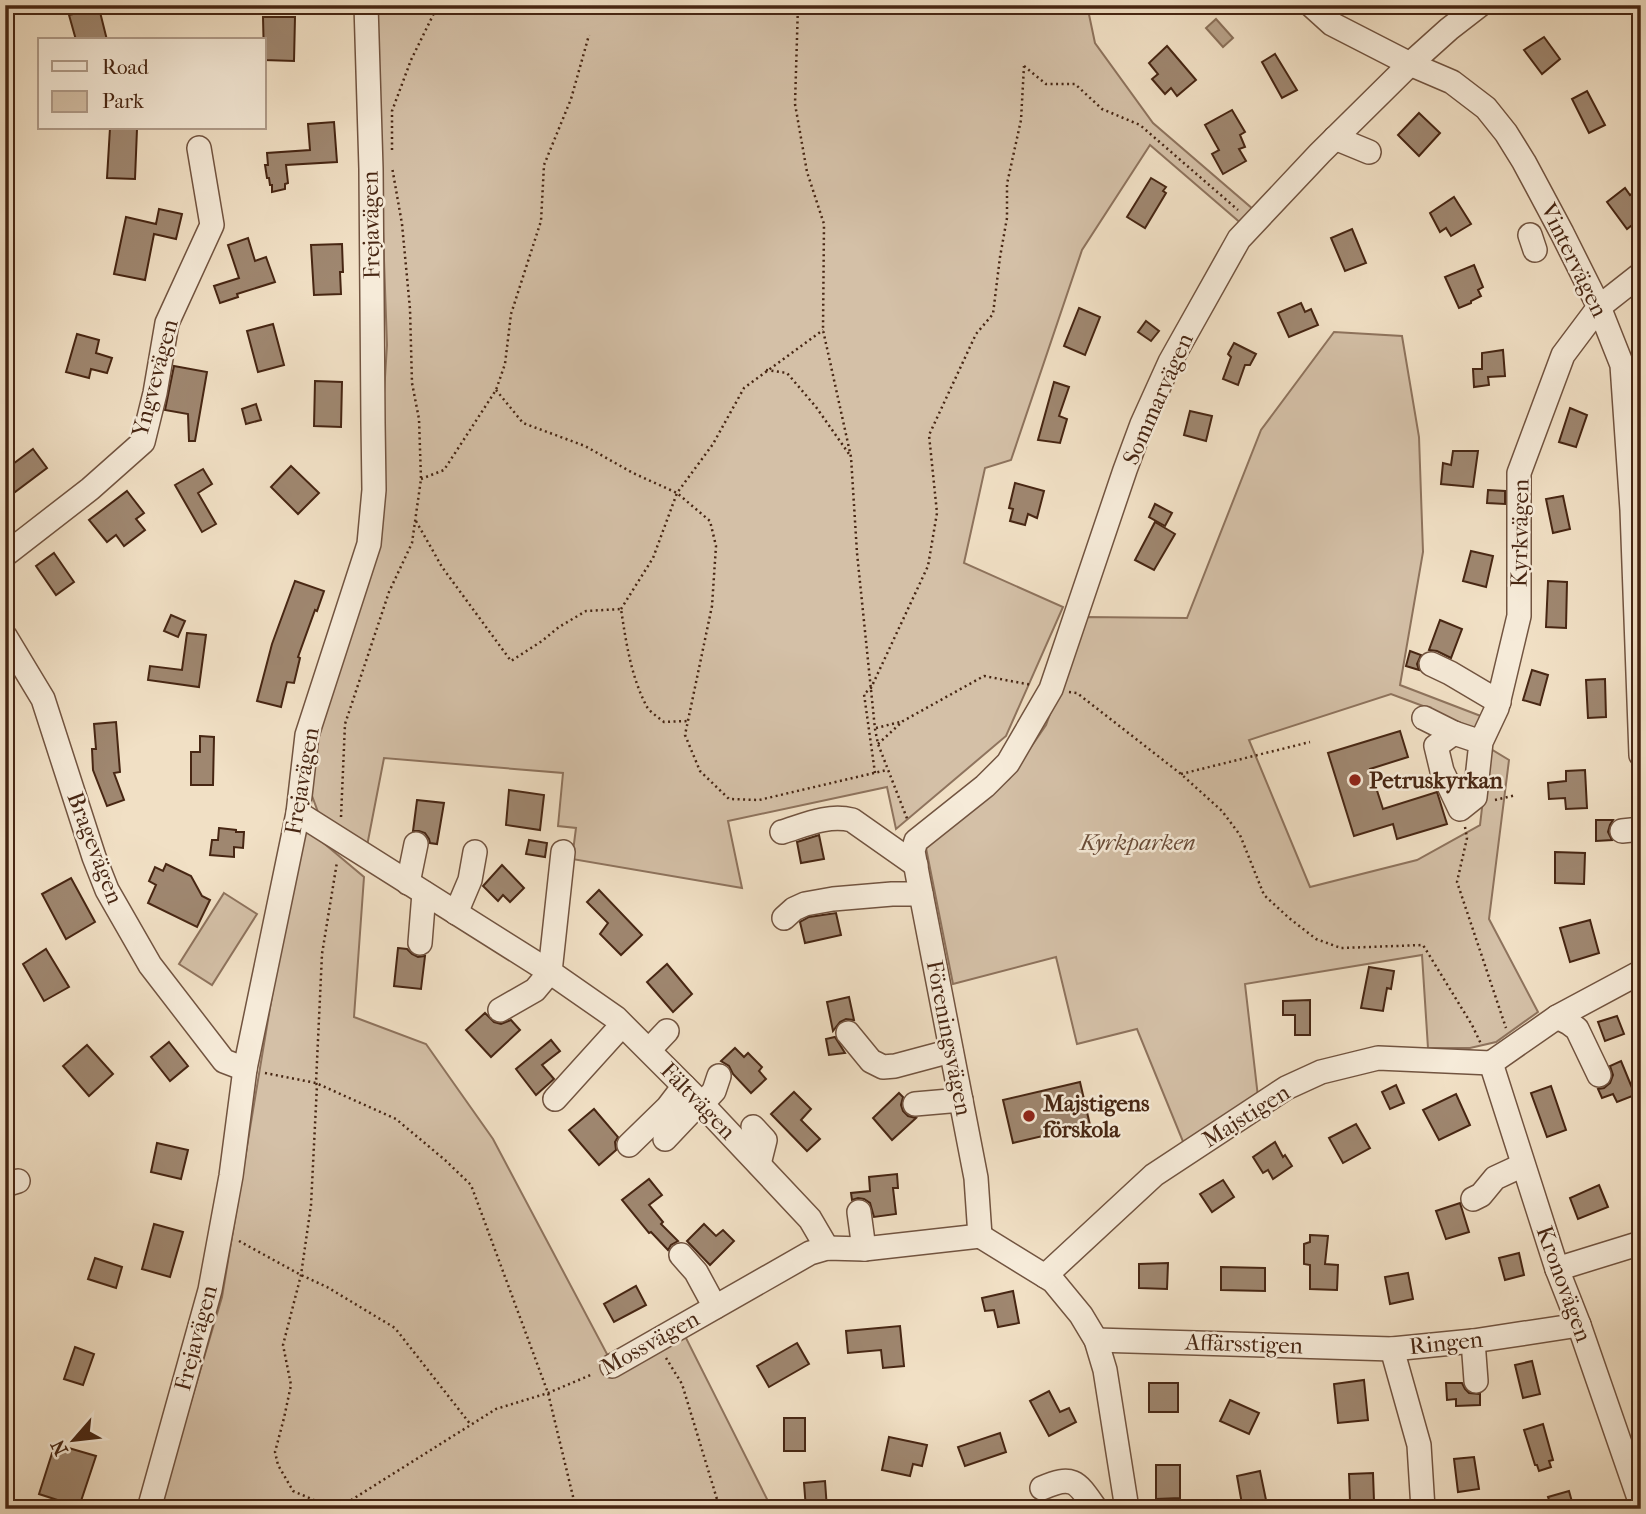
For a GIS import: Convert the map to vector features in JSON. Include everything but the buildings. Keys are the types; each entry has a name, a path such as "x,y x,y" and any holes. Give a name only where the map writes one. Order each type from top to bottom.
{"street":[{"name":"Frejavägen","path":"149,1509 210,1290 245,1069 298,813 307,735 369,544 374,490 371,169 366,5"},
{"name":"Vintervägen","path":"1311,5 1332,24 1452,82 1486,108 1524,163 1599,307 1622,365 1636,510 1641,755"},
{"name":"Sommarvägen","path":"916,841 985,786 1008,764 1051,689 1125,470 1162,379 1239,239 1410,64 1448,29 1480,5"},
{"path":"1335,138 1369,152"},
{"name":"Yngvevägen","path":"5,555 90,489 142,442 155,393 157,325 212,225 199,148"},
{"name":"Kyrkvägen","path":"1460,809 1475,797 1481,742 1499,702 1519,616 1519,473 1563,355 1599,307 1641,274"},
{"name":"Bragevägen","path":"5,636 43,699 107,890 150,965 224,1061 245,1069"},
{"path":"1430,664 1499,702"},
{"path":"1424,718 1454,733 1481,742"},
{"path":"1454,733 1436,746 1442,771 1460,809"},
{"name":"Fältvägen","path":"298,813 550,972 622,1024 760,1164 810,1219 827,1248"},
{"path":"782,832 841,817 852,820 916,865"},
{"name":"Föreningsvägen","path":"916,841 914,851 921,894 976,1178 980,1236"},
{"path":"416,844 420,943"},
{"path":"456,913 470,880 475,852"},
{"path":"500,1010 535,990 550,972 563,852"},
{"path":"785,918 794,909 805,904 833,899 921,894"},
{"path":"1491,1063 1557,1017 1641,972"},
{"path":"1557,1017 1590,1037 1599,1075"},
{"path":"555,1099 622,1024"},
{"path":"649,1050 667,1031"},
{"path":"849,1033 871,1061 883,1067 951,1051"},
{"name":"Majstigen","path":"1045,1276 1154,1175 1258,1106 1321,1072 1378,1058 1491,1063"},
{"name":"Kronovägen","path":"1491,1063 1557,1269 1641,1504"},
{"path":"629,1145 668,1107 715,1091 719,1076"},
{"path":"665,1139 695,1097"},
{"path":"928,1109 961,1100"},
{"path":"753,1127 765,1140 760,1164"},
{"path":"1473,1199 1481,1195 1495,1178 1523,1165"},
{"path":"859,1212 864,1249"},
{"path":"980,1236 1053,1281 1081,1315 1096,1340 1105,1370 1127,1509"},
{"name":"Mossvägen","path":"614,1357 656,1342 810,1253 827,1248 864,1249 980,1236"},
{"path":"1557,1269 1641,1242"},
{"path":"681,1255 696,1272 715,1307"},
{"name":"Ringen","path":"1423,1509 1419,1445 1392,1349 1473,1341 1579,1325"},
{"name":"Affärsstigen","path":"1096,1340 1392,1349"},
{"path":"1473,1341 1476,1381"},
{"path":"1042,1488 1068,1480 1081,1488 1096,1509"}],"path":[{"path":"392,151 392,111 411,60 438,5"},
{"path":"798,5 795,104 807,172 824,225 823,330 850,457 875,729 887,770 916,841"},
{"path":"421,479 444,470 496,390 505,364 511,314 541,221 544,166 571,99 589,35"},
{"path":"875,773 864,694 871,688 928,566 937,513 929,435 976,334 993,314 1007,218 1007,184 1021,120 1024,66 1046,84 1075,84 1102,109 1140,125 1254,224"},
{"path":"336,1509 293,1491 278,1465 275,1452 291,1385 282,1345 301,1275 310,1205 322,954 340,840 345,724 389,592 412,543 421,479 418,419 412,383 408,284 392,165"},
{"path":"688,721 664,722 648,709 627,649 621,608 653,558 677,493 713,443 744,388 823,330"},
{"path":"766,370 787,373 816,407 850,457"},
{"path":"496,390 523,423 585,446 633,473 677,493 710,521 716,545 712,606 685,735 700,771 729,799 759,800 887,770"},
{"path":"415,519 442,567 511,662 586,611 621,608"},
{"path":"875,729 903,721 984,676 1077,693 1181,774 1222,811 1241,835 1264,895 1316,939 1341,948 1423,945 1472,1025 1491,1063"},
{"path":"878,744 903,721"},
{"path":"1181,774 1310,742"},
{"path":"1460,809 1467,838 1457,882 1512,1048"},
{"path":"245,1069 316,1083 396,1119 471,1185 548,1393 576,1509"},
{"path":"221,1231 301,1275 327,1286 395,1328 471,1424"},
{"path":"656,1342 682,1384 720,1509"},
{"name":"Mossvägen","path":"336,1509 496,1409 548,1393 614,1357"}],"green space":[{"path":"375,5 1087,5 1095,43 1153,123 1254,210 1243,225 1150,145 1082,250 1011,460 985,468 964,563 1063,607 1006,736 896,829 887,787 728,821 742,888 572,859 576,828 558,826 563,773 384,758 367,846 318,812 308,785 316,740 375,538 387,345"},
{"name":"Kyrkparken","path":"1334,332 1402,336 1419,437 1423,552 1400,685 1486,718 1475,731 1463,730 1423,706 1391,694 1249,740 1310,887 1417,860 1480,825 1489,748 1509,760 1489,919 1538,1012 1496,1042 1470,1048 1428,1048 1422,955 1245,984 1258,1097 1184,1144 1137,1029 1077,1044 1056,957 953,984 924,838 1009,779 1046,725 1085,617 1187,618 1261,430"},
{"path":"308,830 364,877 354,1017 426,1044 493,1139 617,1373 685,1336 772,1509 159,1509 222,1297 297,845"},
{"path":"224,893 257,914 212,985 179,964"}],"shaded area":[{"path":"1216,19 1233,38 1223,47 1206,28"}],"place":[{"name":"Petruskyrkan","path":"1355,780"},
{"name":"Majstigens förskola","path":"1029,1116"}]}
